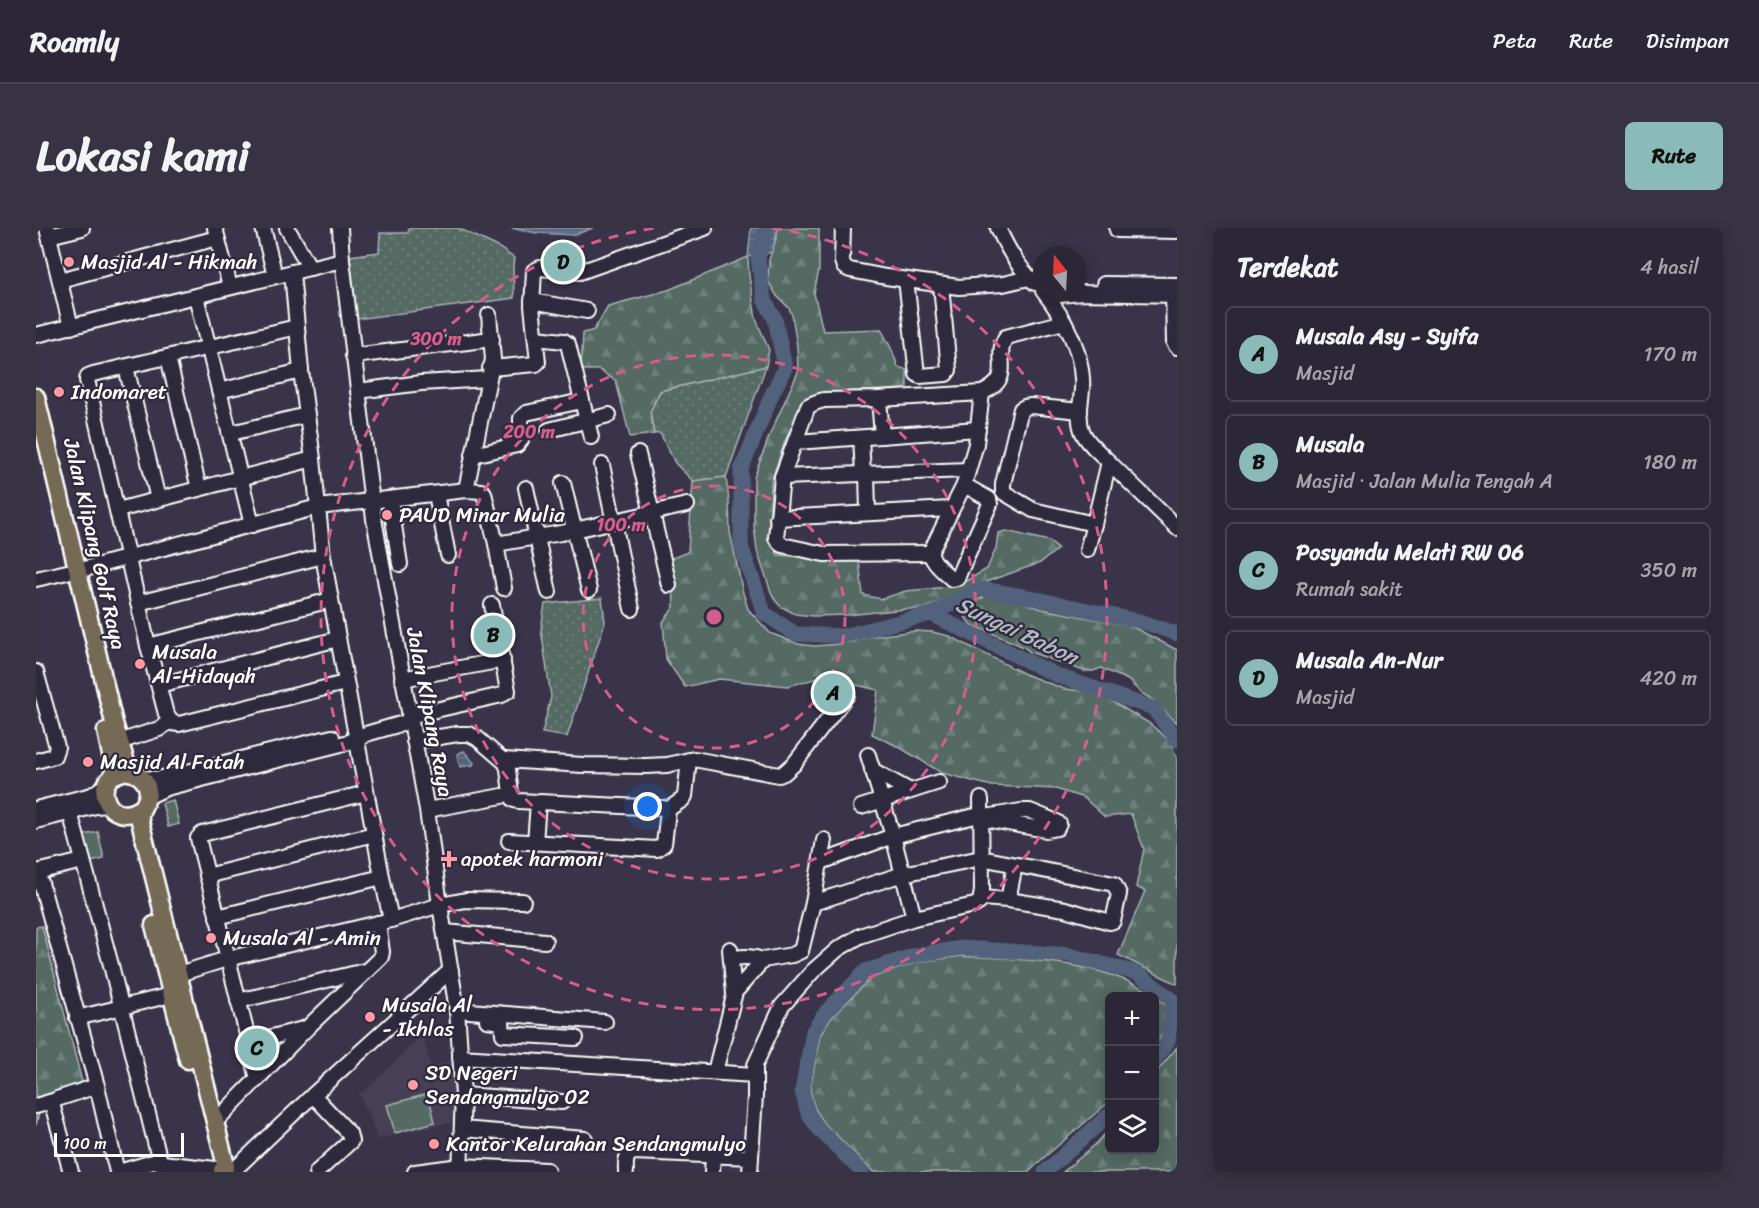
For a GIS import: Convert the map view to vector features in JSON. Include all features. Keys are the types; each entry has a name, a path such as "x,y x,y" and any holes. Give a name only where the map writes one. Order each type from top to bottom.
{"main road":[{"name":"Jalan Klipang Golf Raya","path":"36,397 72,571"},
{"name":"Jalan Klipang Golf Raya","path":"36,436 123,777"},
{"name":"Jalan Klipang Golf Raya","path":"84,619 119,741 123,777"},
{"path":"123,777 105,799 129,823 172,976 204,1100 211,1147 218,1168 222,1171 226,1166 215,1122 204,1100 171,995 172,976 140,821 146,784 123,777"},
{"path":"114,810 134,813 144,803"}],"street":[{"path":"71,327 48,232 82,228"},
{"path":"263,228 275,276"},
{"path":"288,228 310,268"},
{"name":"Jalan Klipang Raya","path":"340,228 372,500 402,679 428,810 440,905 458,1014 463,1095 460,1169"},
{"path":"358,391 489,374 537,364 532,301 536,269 580,272 705,228"},
{"path":"843,228 842,261 846,269 959,287 1003,284 1029,278"},
{"path":"998,228 1013,256 1033,281"},
{"path":"1117,230 1177,231"},
{"path":"60,280 216,233 230,288"},
{"path":"36,335 342,260"},
{"path":"215,1122 382,955 384,921 381,877 366,793 359,735 345,683 323,556 292,272"},
{"path":"906,280 917,374 920,376 946,374 949,370 941,285"},
{"path":"1087,286 1176,292"},
{"path":"1087,293 1176,292"},
{"path":"1176,292 1174,343 1177,347"},
{"path":"196,296 252,525"},
{"path":"1050,300 1064,322 1074,345 1082,379 1080,411 1083,433 1090,443 1177,528"},
{"path":"532,301 588,311"},
{"path":"466,490 494,354 489,315"},
{"path":"930,553 824,554 782,545 778,542 776,538 777,518 782,477 808,406 825,400 982,393 991,389 999,381 1002,373 1003,344 1006,337 1064,322"},
{"path":"173,723 166,714 148,646 87,379 93,374 297,327"},
{"path":"536,338 564,341 568,344 591,437"},
{"path":"354,356 492,339"},
{"path":"168,357 200,489"},
{"path":"126,367 158,499"},
{"path":"219,391 301,371"},
{"path":"964,484 989,499 991,503 958,577 952,579 933,560 930,553 964,484 976,444 982,393"},
{"path":"879,399 882,436"},
{"path":"473,455 517,445 521,440 521,418 526,413 582,401"},
{"path":"1080,411 1031,406 1021,409 1003,490 1006,495 1033,510 1094,524"},
{"path":"231,433 307,415"},
{"path":"549,430 609,415"},
{"path":"795,442 978,429"},
{"path":"861,438 868,512"},
{"path":"638,454 669,585"},
{"path":"118,510 313,459"},
{"path":"1087,550 1109,462"},
{"path":"602,465 632,609"},
{"path":"782,477 968,470"},
{"path":"563,483 589,590"},
{"path":"526,488 549,592"},
{"path":"36,579 318,507 466,490 483,491 486,498 504,588"},
{"path":"436,494 448,555"},
{"path":"390,500 400,564"},
{"path":"496,544 575,530 687,505"},
{"path":"777,518 951,509"},
{"path":"138,603 323,556"},
{"path":"148,646 330,600"},
{"path":"144,803 166,788 505,693 503,660 492,605"},
{"path":"159,685 338,639"},
{"path":"402,679 503,660"},
{"path":"36,672 41,715 57,750 54,756 36,761"},
{"path":"119,741 173,723 345,683"},
{"path":"504,760 646,766 705,760 782,774 794,764 847,695"},
{"path":"414,741 458,734 469,734 477,738 504,760 514,800 667,810"},
{"path":"36,809 92,795 123,777 158,779 359,735"},
{"path":"868,755 893,836 914,918"},
{"path":"667,810 685,796 689,760"},
{"path":"872,770 910,791"},
{"path":"861,807 939,782"},
{"path":"258,1079 198,840 201,835 366,793"},
{"path":"428,810 502,796"},
{"path":"750,1172 755,1065 782,1006 813,971 838,949 860,936 914,918 980,902 982,898 981,799"},
{"path":"535,843 538,802"},
{"path":"36,821 96,806 114,810"},
{"path":"509,841 657,849 664,844 667,810"},
{"path":"70,812 160,1162"},
{"path":"821,862 893,836 975,816 980,818"},
{"path":"207,876 374,834"},
{"path":"715,1072 734,994 730,955 736,958 763,960 792,955 801,951 813,903 824,840"},
{"path":"813,903 903,874 981,858 1114,884 1119,894 1113,921 1110,922 1078,912 982,898"},
{"path":"83,861 36,872 97,1086 118,1172 160,1162 233,1171 451,970"},
{"path":"1008,900 1015,865"},
{"path":"217,917 381,877"},
{"path":"172,976 227,959 440,905 466,900 523,901"},
{"path":"445,932 545,941"},
{"path":"734,994 763,960"},
{"path":"238,1001 367,971"},
{"path":"77,1018 171,995"},
{"path":"458,1014 605,1022"},
{"path":"458,1014 502,1022 503,1034 576,1038"},
{"path":"249,1042 308,1028"},
{"path":"460,1057 755,1074"},
{"path":"36,1106 97,1086"},
{"path":"313,1095 350,1133 351,1141 317,1172"},
{"path":"463,1095 562,1102"},
{"path":"53,1101 52,1106 71,1172"},
{"path":"462,1129 585,1139"},
{"path":"626,1172 627,1157 634,1152 751,1158"},
{"path":"712,1156 712,1172"},
{"path":"415,1172 460,1169 547,1170"}],"shaded area":[{"name":"SD Negeri Sendangmulyo 02","path":"422,1035 431,1067 453,1060 456,1121 377,1139 368,1110 365,1110 359,1092 365,1091"}],"green space":[{"path":"409,228 458,228 498,247 514,258 514,298 357,319 350,256 379,252 380,233 408,233"},
{"path":"778,228 819,228 819,270 814,293 823,331 881,329 898,367 907,370 907,389 819,393 806,397 785,441 771,482 769,537 778,555 859,561 863,595 881,599 906,591 948,587 966,581 987,569 996,548 998,533 1006,531 1049,541 1058,549 1040,563 991,580 923,609 813,616 795,614 780,606 771,592 757,551 754,525 754,478 770,434 798,372 792,315 768,281 769,260"},
{"path":"748,257 756,319 769,350 766,366 660,391 650,412 654,434 630,437 616,381 599,370 581,370 583,333 594,330 608,306 668,290"},
{"path":"766,366 726,477 693,481 675,463 660,433 654,434 650,412 660,391"},
{"path":"726,477 730,532 743,593 748,609 770,633 798,644 814,646 840,644 867,637 916,631 949,636 1027,675 1064,689 1098,693 1149,723 1170,741 1177,758 1177,984 1118,955 1145,891 1136,887 1144,849 1131,814 1105,817 1084,798 1056,789 992,786 942,773 872,734 878,690 822,677 788,686 719,679 685,687 666,659 663,622 674,607 672,558 688,552 693,481"},
{"path":"986,596 1006,597 1042,609 1131,626 1177,650 1177,724 1128,680 1101,668 1084,671 1030,652 1024,647 970,624 965,617 972,603"},
{"path":"602,598 605,622 567,737 542,733 551,697 541,629 545,604"},
{"path":"173,800 179,824 168,827 162,803"},
{"path":"98,832 104,859 90,862 84,835"},
{"path":"42,926 82,1082 43,1097 36,1125 36,927"},
{"path":"963,956 1033,960 1079,966 1101,972 1123,979 1149,992 1105,992 1105,1105 1029,1172 873,1172 825,1124 815,1109 810,1090 820,1035 832,1017 871,978 918,962"},
{"path":"1159,999 1170,1009 1159,1042"},
{"path":"1177,1047 1177,1172 1063,1172 1105,1134 1105,1154 1159,1154 1159,1069"},
{"path":"428,1094 435,1122 395,1133 387,1105"}],"water":[{"path":"510,228 593,228 574,235 537,233"},
{"path":"751,228 778,228 772,252 748,257"},
{"path":"464,751 474,763 473,765 460,767 457,754"}],"waterway":[{"name":"Sungai Babon","path":"766,228 758,259 764,299 775,319 785,368 741,470 741,546 764,613 795,634 843,636 931,614 1058,676 1153,708 1177,740"},
{"path":"931,614 981,589 1143,622 1177,634"},
{"path":"862,1172 819,1129 808,1113 802,1091 813,1031 826,1012 866,971 916,955 962,948 1069,955 1137,973 1173,1000 1168,1041 1159,1054"},
{"path":"1045,1172 1105,1118"}],"place":[{"name":"Masjid Al - Hikmah","path":"69,262"},
{"name":"Musala An-Nur","path":"563,262"},
{"name":"Indomaret","path":"59,392"},
{"name":"PAUD Minar Mulia","path":"387,515"},
{"name":"Musala","path":"493,635"},
{"name":"Musala Al-Hidayah","path":"140,664"},
{"name":"Musala Asy - Syifa","path":"833,693"},
{"name":"Masjid Al Fatah","path":"88,762"},
{"name":"apotek harmoni","path":"449,859"},
{"name":"Musala Al - Amin","path":"211,938"},
{"name":"Musala Al - Ikhlas","path":"370,1017"},
{"name":"Posyandu Melati RW 06","path":"257,1048"},
{"name":"SD Negeri Sendangmulyo 02","path":"413,1085"},
{"name":"Kantor Kelurahan Sendangmulyo","path":"434,1144"}]}
